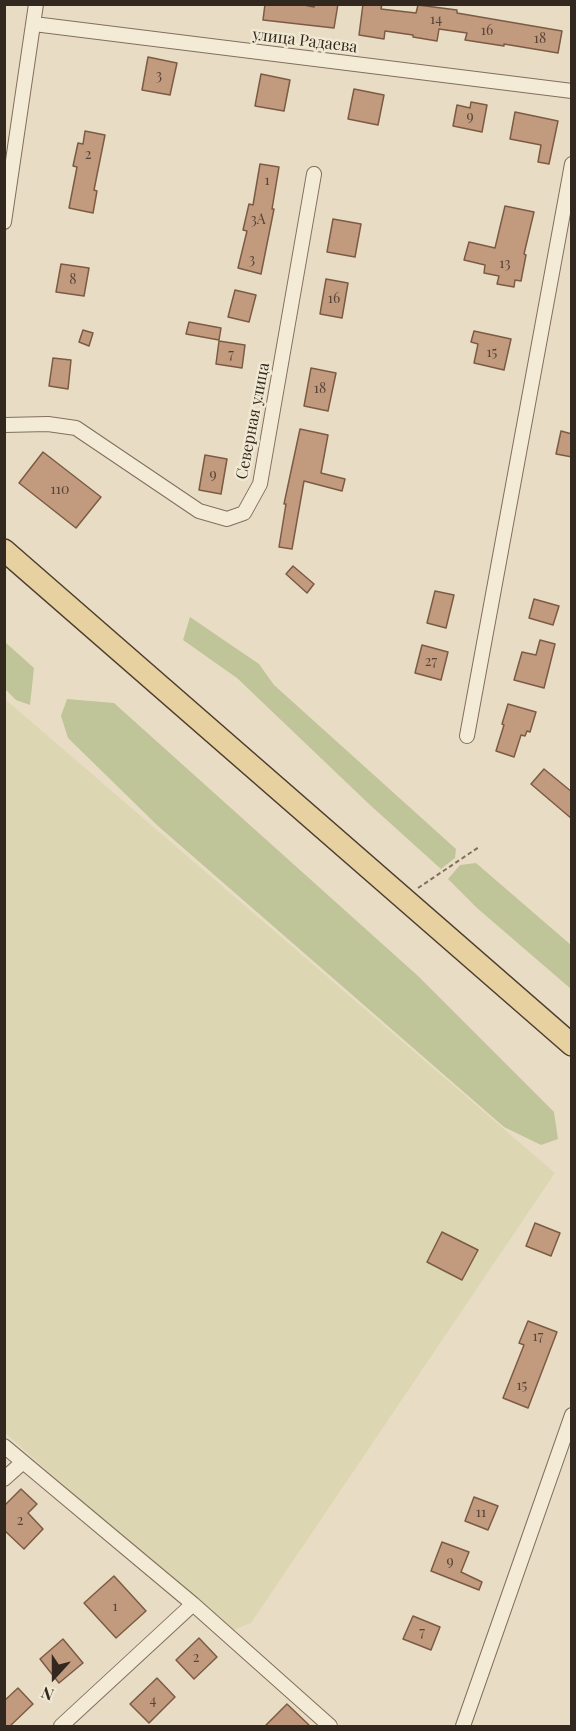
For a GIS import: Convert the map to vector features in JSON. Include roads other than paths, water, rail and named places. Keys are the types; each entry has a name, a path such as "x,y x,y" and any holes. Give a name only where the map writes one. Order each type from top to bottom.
{"main road":[{"path":"4,550 572,1045"}],"street":[{"path":"4,222 36,4"},
{"name":"улица Радаева","path":"34,24 572,91"},
{"path":"467,735 572,165"},
{"name":"Северная улица","path":"4,425 48,424 76,428 199,511 227,519 244,513 260,484 314,174"},
{"path":"463,1726 572,1415"},
{"path":"4,1446 193,1604 330,1726"},
{"path":"4,1479 23,1462"},
{"path":"61,1726 193,1604"}]}
